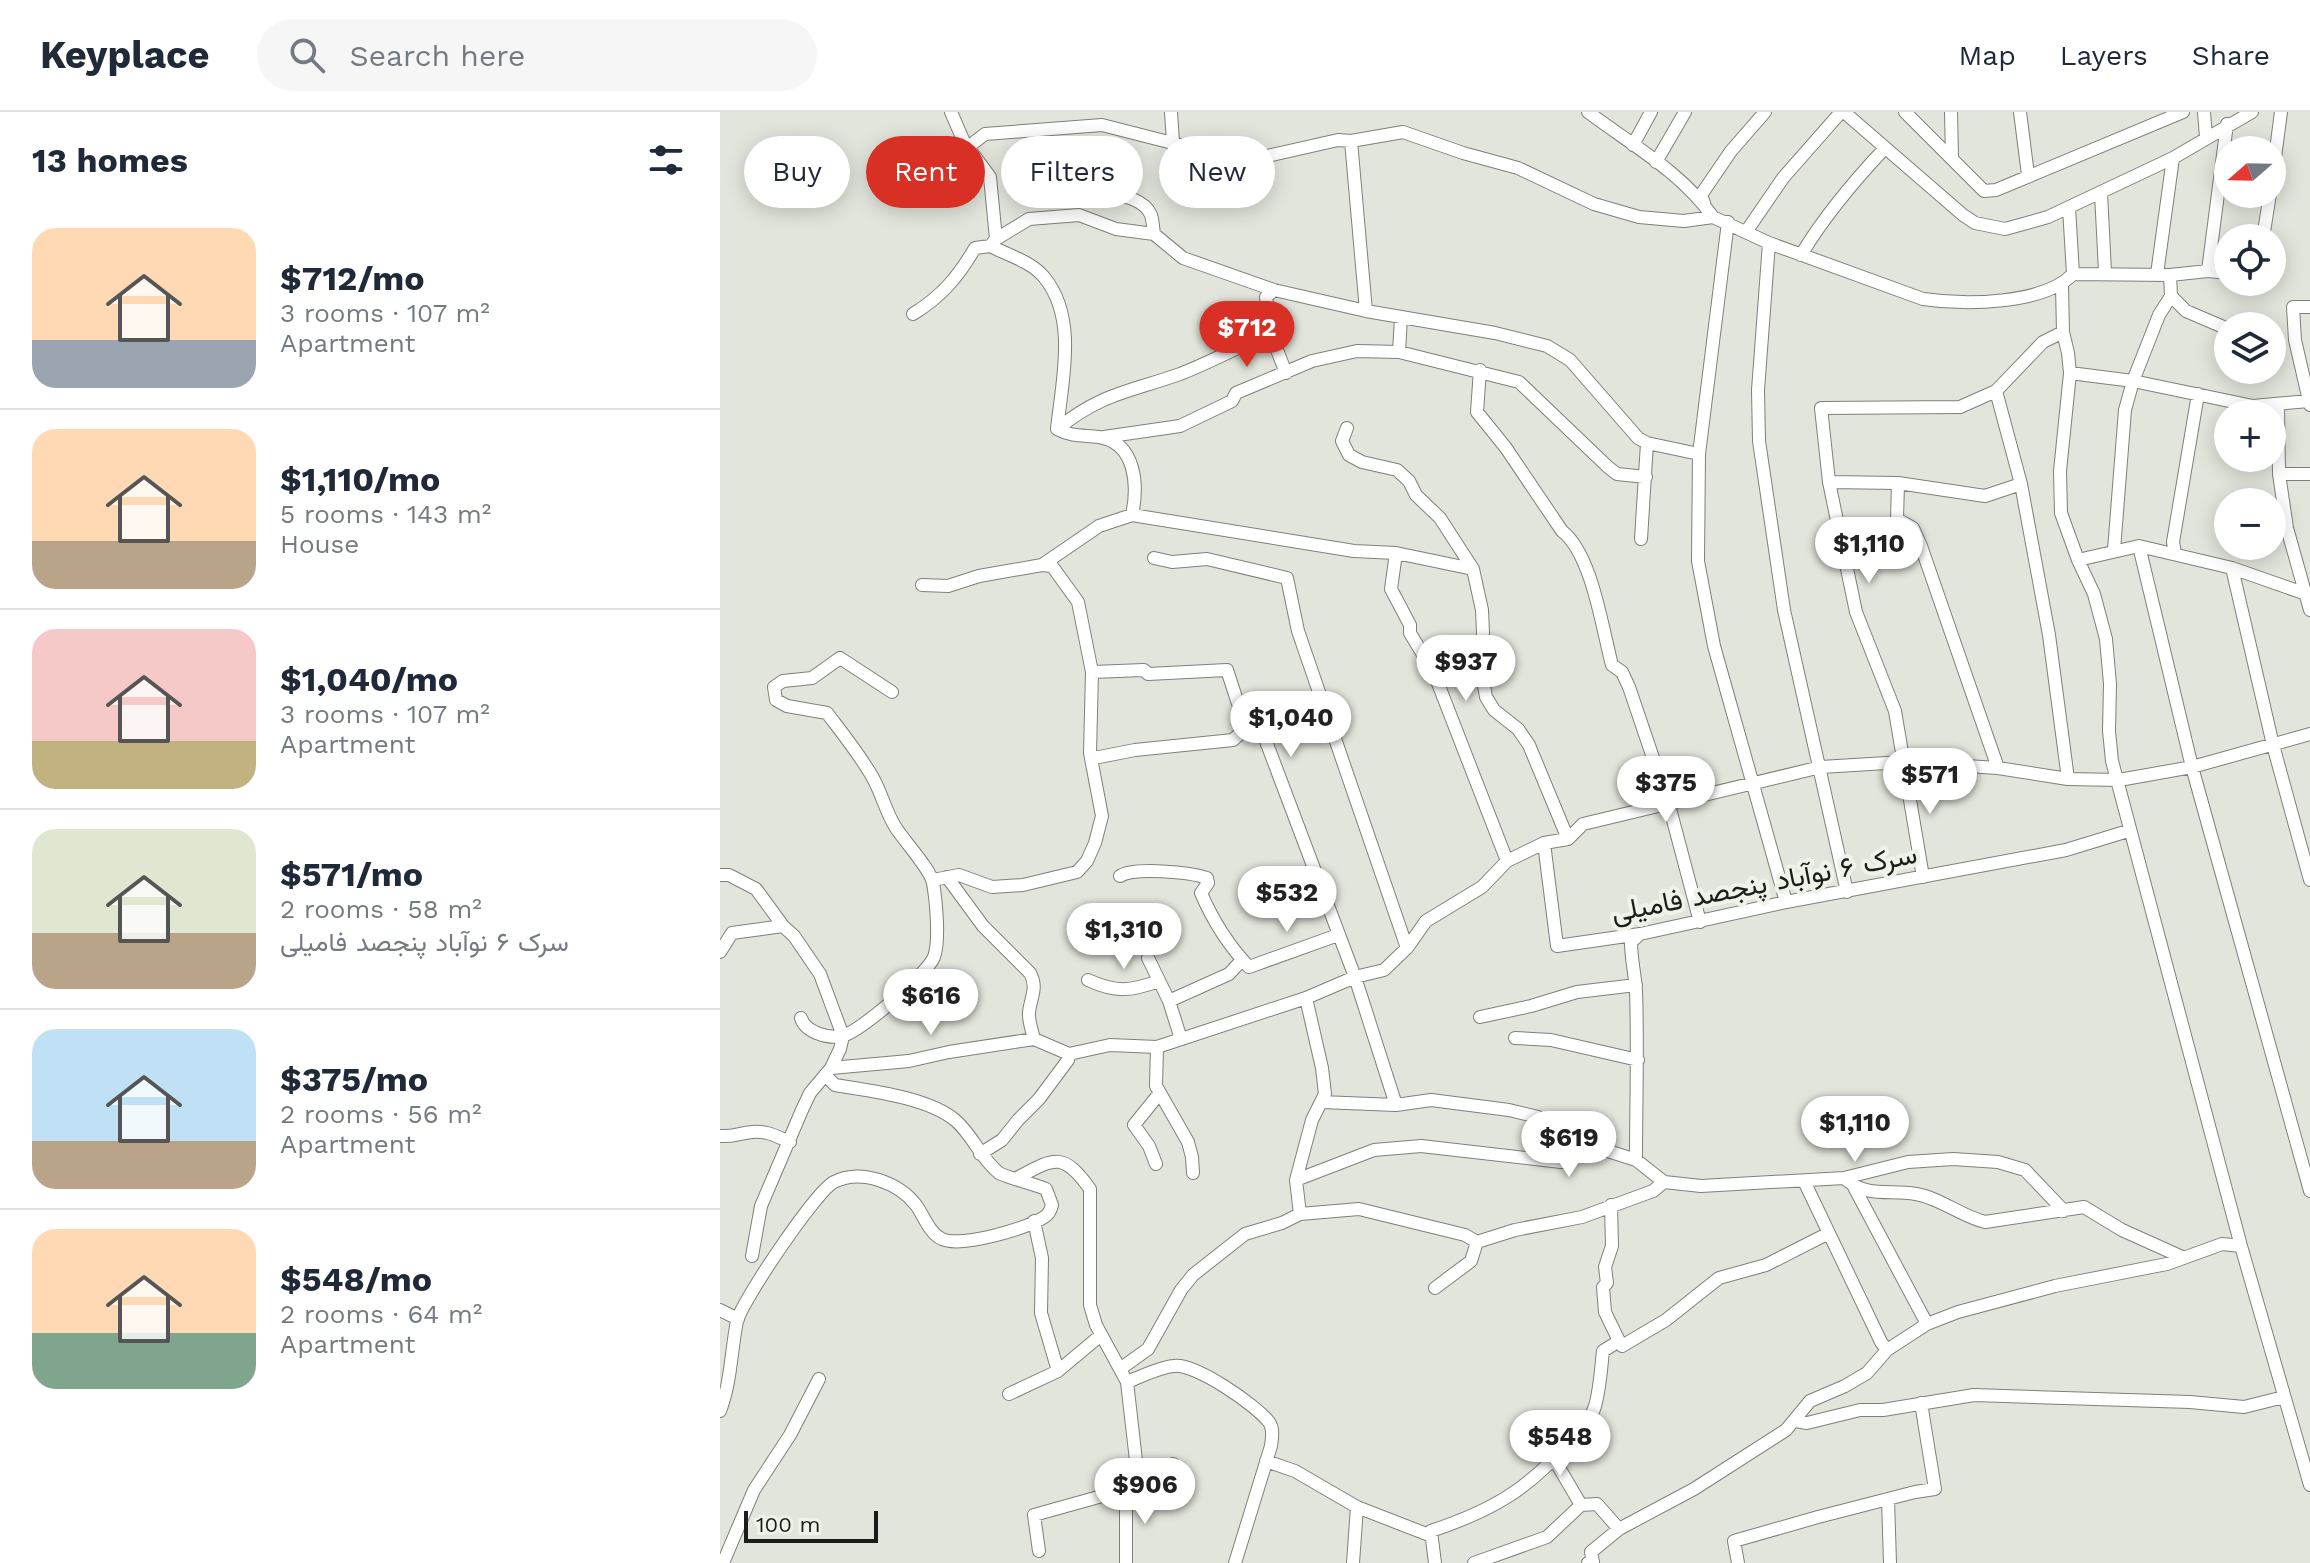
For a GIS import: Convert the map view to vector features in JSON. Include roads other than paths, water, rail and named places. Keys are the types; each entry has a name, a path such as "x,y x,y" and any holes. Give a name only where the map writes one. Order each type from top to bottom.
{"street":[{"path":"951,112 963,136"},
{"path":"1171,112 1173,136"},
{"path":"1588,112 1677,175 1713,217"},
{"path":"1633,145 1651,112"},
{"path":"1656,162 1685,112"},
{"path":"1705,206 1701,195 1731,151 1765,112"},
{"path":"1746,232 1783,178 1843,112 1975,223 2005,229 2048,217 2101,193 2173,158 2252,112"},
{"path":"1905,112 1984,191 1996,190 2183,112"},
{"path":"1951,112 1952,157"},
{"path":"2020,112 2028,175"},
{"path":"2204,112 2206,137"},
{"path":"2278,136 2281,112"},
{"path":"2208,271 2227,124"},
{"path":"982,136 1102,125 1159,139"},
{"path":"1275,154 1338,140 1351,141 1403,132 1518,168 1574,197 1639,217 1684,221 1713,217 1769,243 1889,289 1944,302 2012,299 2062,286 2073,274 2214,272"},
{"path":"1351,141 1366,311"},
{"path":"1801,255 1821,221 1845,190 1885,148"},
{"path":"2173,158 2164,274 2171,296 2186,311 2214,323"},
{"path":"985,170 990,177 993,242"},
{"path":"2101,193 2105,272"},
{"path":"1143,205 1150,212 1154,234"},
{"path":"2069,208 2073,274"},
{"path":"913,314 929,304 958,277 975,248 993,242 1029,219 1079,215 1116,229 1154,234 1183,258 1274,290 1547,346 1570,360 1638,438 1647,443 1699,454"},
{"path":"1728,222 1699,454 1698,561 1714,646 1786,902"},
{"path":"993,242 1045,278 1061,313 1067,341 1057,429"},
{"path":"1769,243 1758,390 1759,441 1784,610 1847,892"},
{"path":"2062,286 2063,332 2070,373 2060,471 2061,513 2094,594 2106,639 2112,761 2119,780 2128,831 2241,1246 2310,1485"},
{"path":"1274,290 1266,297 1270,332 1286,373"},
{"path":"2114,550 2125,410 2159,315 2171,296"},
{"path":"2286,405 2310,403 2295,340 2293,307 2310,307"},
{"path":"1399,352 1401,317"},
{"path":"1057,429 1081,409 1101,399 1180,374 1270,332"},
{"path":"1923,877 1895,711 1856,612 1829,482 1821,408 1960,407 1996,391 2043,342 2063,332"},
{"path":"1057,429 1069,436 1104,437 1180,426 1232,401 1236,393 1312,361 1357,351 1399,352 1519,382 1617,474 1646,477"},
{"path":"1480,370 1477,412 1506,448 1562,531 1573,540 1584,561 1612,665 1622,672 1629,687 1669,805 1700,922"},
{"path":"2070,373 2133,381 2226,400"},
{"path":"1996,391 2021,484 2049,635 2068,779"},
{"path":"2175,553 2173,542 2198,394"},
{"path":"1347,428 1342,441 1349,455 1362,462 1397,470 1409,481 1416,495 1440,518 1473,569 1482,610 1480,663 1486,697 1494,710 1518,729 1529,745 1568,839"},
{"path":"1104,437 1128,457 1136,473 1132,515"},
{"path":"1641,539 1647,443"},
{"path":"2310,474 2279,474 2287,528 2310,610"},
{"path":"1829,482 1898,483 1985,496 2021,484"},
{"path":"1898,483 1897,519 1913,528 1921,546 1998,768"},
{"path":"1042,565 1099,526 1132,515 1354,551 1396,553 1473,569"},
{"path":"2078,560 2139,546 2232,568 2306,594"},
{"path":"2139,546 2192,767 2310,1191"},
{"path":"1396,553 1391,589 1410,625 1410,633 1434,673 1507,861"},
{"path":"1154,558 1172,562 1207,559 1287,578 1298,631 1407,948"},
{"path":"922,585 948,586 999,572 1042,565 1052,566 1070,588 1078,602 1092,672 1090,753 1102,816 1087,861 1077,872 1023,885 992,887 959,875 933,880"},
{"path":"2232,568 2273,745 2310,880"},
{"path":"801,1018 803,1026 810,1032 843,1036 868,1022 925,969 934,956 933,880 893,825 874,780 827,713 787,706 776,700 774,687 783,681 812,678 840,658 892,692"},
{"path":"1092,672 1144,670 1148,674 1227,670 1246,728"},
{"path":"1090,753 1094,758 1135,750 1221,742 1233,740 1246,728 1261,728 1355,977 1396,1105"},
{"path":"828,1071 909,1061 1034,1039 1069,1054 1110,1045 1157,1047 1306,998 1355,977 1384,970 1407,948 1426,921 1482,887 1507,861 1544,843 1568,839 1583,824 1821,767 1903,762 1998,768 2068,779 2119,780 2192,767 2310,734"},
{"name":"سرک ۶ نوآباد پنجصد فامیلی","path":"1544,843 1557,946 1640,934 1786,902 2066,850 2128,831"},
{"path":"1120,876 1124,872 1147,871 1207,878 1208,883 1201,893 1218,929 1249,967 1338,935"},
{"path":"720,875 729,875 756,889 794,936 820,974 843,1036 828,1071 810,1093 761,1206 752,1256"},
{"path":"947,877 983,926 1030,973 1035,982 1028,1015 1034,1039"},
{"path":"720,952 732,933 783,926"},
{"path":"1636,1160 1638,1060 1636,985 1631,964 1631,942 1640,934"},
{"path":"1148,958 1169,1001 1181,1039"},
{"path":"1169,1001 1229,974 1242,960"},
{"path":"1088,980 1102,986 1133,991 1159,981"},
{"path":"1480,1017 1577,992 1636,985"},
{"path":"1300,1214 1295,1188 1312,1120 1325,1094 1306,998"},
{"path":"1515,1038 1551,1040 1638,1060"},
{"path":"1157,1047 1155,1074 1159,1094 1188,1142 1193,1173"},
{"path":"980,1154 1002,1140 1039,1099 1068,1060 1069,1054"},
{"path":"720,1411 738,1319 749,1293 775,1259 808,1206 834,1181 867,1176 891,1185 915,1204 931,1230 941,1239 958,1242 987,1239 1046,1217 1050,1211 1051,1196 1046,1189 1003,1176 980,1154 969,1134 954,1119 921,1103 835,1085 828,1071"},
{"path":"1156,1164 1149,1146 1134,1125 1159,1094"},
{"path":"1321,1102 1396,1105 1431,1100 1509,1110 1538,1117 1577,1140 1636,1160 1664,1182 1701,1186 1844,1178 1908,1162 1953,1159 1998,1162 2025,1170 2064,1211"},
{"path":"720,1136 767,1133 790,1142"},
{"path":"1295,1188 1374,1150 1421,1146 1561,1162 1572,1160 1577,1140"},
{"path":"1017,1178 1048,1161 1058,1161 1068,1164 1090,1189 1090,1305 1101,1335 1127,1382 1138,1478"},
{"path":"1844,1178 1854,1187 1927,1324"},
{"path":"1804,1181 1827,1234 1887,1350"},
{"path":"1120,1369 1148,1349 1181,1290 1202,1265 1245,1234 1300,1214 1359,1209 1465,1235 1477,1242 1515,1230 1582,1217 1653,1191 1664,1182"},
{"path":"1854,1187 1886,1194 1914,1193 1933,1199 1971,1219 1985,1222 2084,1207 2122,1230 2182,1257"},
{"path":"1611,1205 1612,1246 1605,1267 1607,1283 1603,1287 1605,1312 1622,1346 1666,1320 1719,1278 1766,1265 1827,1234"},
{"path":"1034,1221 1042,1258 1041,1313 1058,1371"},
{"path":"1435,1288 1471,1261 1477,1242"},
{"path":"1588,1563 1593,1562 1591,1552 1619,1529 1694,1489 1786,1430 1810,1401 1867,1373 1887,1350 1927,1324 1958,1312 2041,1290 2167,1264 2222,1244 2241,1246"},
{"path":"720,1310 738,1319"},
{"path":"1009,1394 1058,1371 1101,1335"},
{"path":"1435,1563 1429,1535 1431,1531 1470,1518 1515,1493 1554,1459 1585,1424 1595,1408 1603,1351 1619,1341"},
{"path":"1127,1382 1175,1366 1191,1368 1270,1422 1273,1430 1266,1461 1235,1563"},
{"path":"723,1563 754,1490 784,1447 819,1379"},
{"path":"1796,1421 1807,1423 1860,1410 1883,1410 1974,1395 2190,1402 2244,1407 2284,1397"},
{"path":"1738,1563 1734,1541 1935,1489 1921,1403"},
{"path":"1554,1459 1581,1505"},
{"path":"1266,1461 1295,1471 1357,1507 1429,1535"},
{"path":"1039,1551 1034,1515 1126,1488 1138,1478 1173,1464"},
{"path":"1126,1488 1126,1563"},
{"path":"1888,1499 1890,1563"},
{"path":"1474,1563 1547,1537 1581,1505 1597,1504 1619,1529"},
{"path":"1353,1563 1357,1507"}]}
